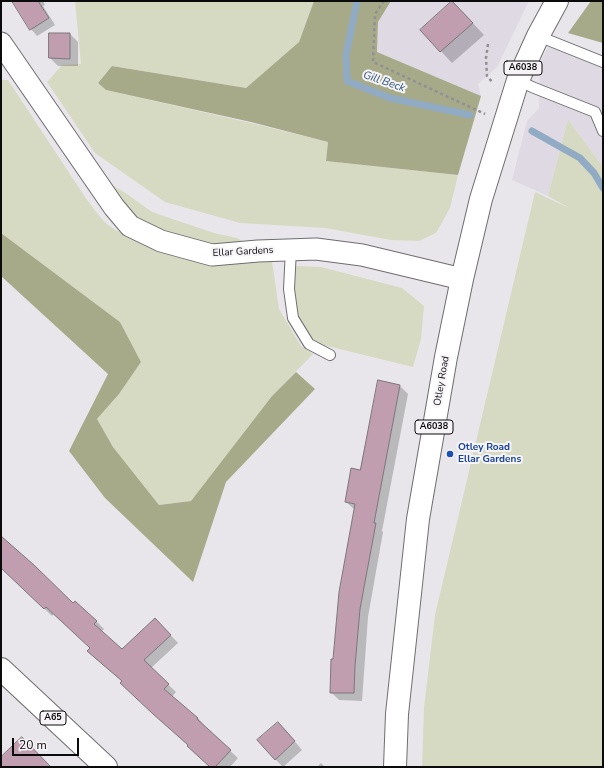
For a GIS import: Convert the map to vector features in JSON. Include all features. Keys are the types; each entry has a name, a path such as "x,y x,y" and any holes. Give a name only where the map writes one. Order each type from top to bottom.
{"main road":[{"name":"A6038","path":"504,123 518,80 538,36 557,1"},
{"name":"Otley Road","path":"395,767 397,714 418,519 446,357 462,279 481,199 504,123"},
{"name":"A65","path":"1,669 106,767"}],"street":[{"name":"Ellar Gardens","path":"1,43 114,207 130,226 161,241 212,255 290,249 316,249 362,255 462,279"}],"lane":[{"path":"538,36 603,62"},
{"path":"518,80 595,112 603,132"},
{"path":"290,249 289,289 293,318 309,344 330,355"}],"path":[{"path":"384,1 375,14 373,62 504,123"},
{"path":"488,44 486,58 487,76 511,101"}],"shaded area":[{"path":"391,1 529,1 497,67 478,84 481,96 377,52 378,22"},
{"path":"548,47 603,62 603,167 568,119 548,196 512,180 527,121 539,108 540,63"}],"green space":[{"path":"75,1 314,1 299,42 246,88 112,66 98,83 106,90 328,142 326,161 458,175 450,208 436,233 419,241 391,240 325,228 240,223 165,202 95,153 47,82 62,65 81,64"},
{"path":"314,1 391,1 378,22 377,52 481,96 458,175 326,161 328,142 251,122 106,90 98,83 112,66 246,88 299,42"},
{"path":"591,1 603,1 603,43 568,33"},
{"path":"1,80 8,80 85,197 102,219 112,228 140,243 191,261 226,264 272,261 279,309 301,346 313,354 272,396 191,501 159,505 113,447 97,419 119,394 141,362 120,322 1,233"},
{"path":"568,119 603,167 603,767 422,767 424,708 435,615 535,192 571,209 548,196"},
{"path":"102,179 127,194 152,212 214,233 237,238 244,242 212,245 171,236 138,222"},
{"path":"1,233 120,322 141,362 119,394 97,419 113,447 159,505 191,501 272,396 296,372 315,389 226,482 193,582 105,498 69,451 108,374 1,276"},
{"path":"294,266 321,267 402,288 424,306 421,339 413,367 315,343 305,336 294,311"}],"building":[{"path":"12,1 38,1 49,18 30,30"},
{"path":"452,1 473,23 440,52 420,30"},
{"path":"49,33 70,33 70,59 49,58"},
{"path":"378,380 400,385 374,523 376,523 360,609 354,693 330,693 331,659 333,659 339,592 355,504 345,502 351,468 360,470"},
{"path":"1,536 34,565 73,603 75,601 97,621 94,624 122,649 155,618 171,635 144,660 169,684 164,689 198,718 197,719 231,750 215,767 210,767 187,746 188,745 120,683 122,681 87,651 90,648 46,607 44,609 1,568"},
{"path":"278,722 295,741 275,760 257,740"},
{"path":"22,737 51,767 1,767 1,757"}],"waterway":[{"name":"Gill Beck","path":"357,1 346,55 347,81 390,98 470,115"},
{"name":"Gill Beck","path":"532,131 580,158 594,173 603,188"}],"place":[{"name":"Otley Road Ellar Gardens","path":"450,454"}]}
